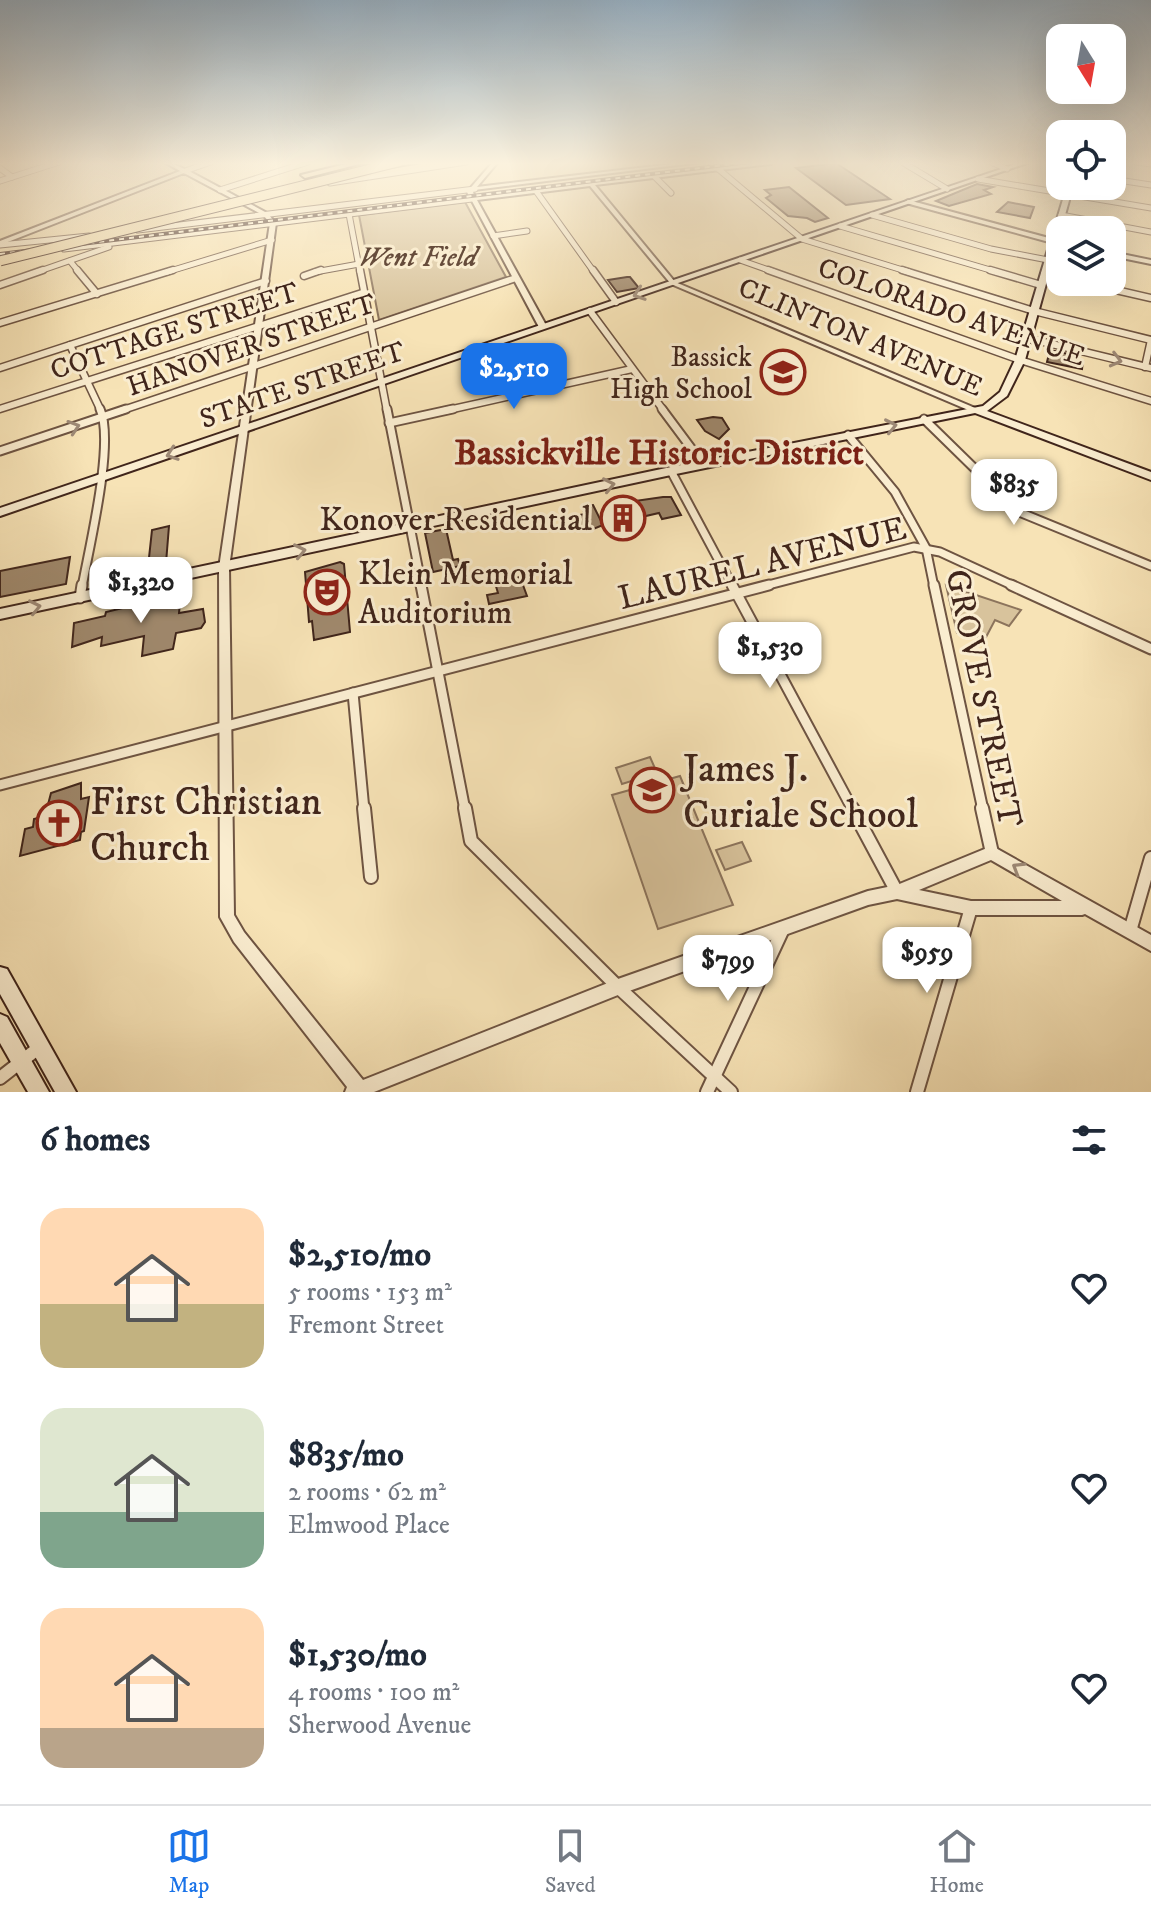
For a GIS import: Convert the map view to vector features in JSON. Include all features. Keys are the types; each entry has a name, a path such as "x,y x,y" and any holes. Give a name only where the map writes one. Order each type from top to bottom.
{"highway":[{"path":"0,250 153,213"},
{"path":"0,250 79,241 187,213"},
{"path":"141,224 189,213"}],"main road":[{"name":"STATE STREET","path":"0,512 878,213"},
{"path":"0,614 703,464 976,410 999,401 1020,360 1046,266"},
{"name":"CLINTON AVENUE","path":"976,410 1151,476"},
{"path":"0,976 66,1092"},
{"path":"0,1024 39,1092"}],"street":[{"path":"0,250 87,213"},
{"path":"0,250 274,213"},
{"path":"0,250 124,241 358,213"},
{"path":"480,213 543,327"},
{"path":"552,213 616,302"},
{"name":"CLINTON AVENUE","path":"615,213 673,283 976,410"},
{"path":"771,213 802,239 1034,311 1151,340 1148,368 1027,338"},
{"path":"949,213 1046,239"},
{"path":"265,214 273,223 272,240 224,568 227,917 239,937 358,1091 618,987 868,898 897,892 992,853 1151,943"},
{"path":"349,214 471,841 618,987 731,1092"},
{"path":"872,215 991,249 1046,260"},
{"path":"1061,215 1151,232"},
{"path":"840,226 1046,279"},
{"path":"493,236 527,231"},
{"path":"0,323 272,240"},
{"path":"0,285 124,241"},
{"path":"1126,257 1151,262"},
{"name":"COLORADO AVENUE","path":"740,260 1020,360 1151,401"},
{"path":"70,261 97,294"},
{"path":"304,276 327,268 359,264"},
{"name":"HANOVER STREET","path":"0,451 516,278"},
{"path":"0,368 266,281"},
{"path":"1126,292 1151,298"},
{"name":"COTTAGE STREET","path":"0,409 362,293"},
{"path":"590,311 703,464"},
{"path":"70,345 104,418 101,478 80,598"},
{"path":"389,423 632,369"},
{"path":"924,419 1019,512 1151,566"},
{"name":"GROVE STREET","path":"848,435 900,499 926,548 992,853"},
{"path":"671,471 897,892 971,908 1086,908"},
{"name":"LAUREL AVENUE","path":"0,785 908,548 926,548 1151,649"},
{"path":"353,693 371,877"},
{"path":"1130,931 1151,858"},
{"path":"917,1092 971,908"},
{"path":"707,1092 783,929"},
{"path":"0,1078 41,1046"}],"green space":[{"name":"Went Field","path":"471,213 506,277 379,320 359,215"},
{"path":"946,585 1021,610 1009,626 995,620 985,639 957,633"},
{"path":"650,757 657,773 622,784 616,768"},
{"path":"680,776 733,905 658,929 612,795"},
{"path":"742,842 751,861 725,870 716,850"}],"building":[{"path":"784,213 822,213 828,218 815,222"},
{"path":"1002,213 1032,213 1030,218"},
{"path":"630,277 639,288 617,292 608,280"},
{"path":"1050,350 1078,356 1077,360 1083,361 1082,369 1047,362"},
{"path":"722,418 729,429 719,439 705,431 697,420"},
{"path":"671,497 681,515 662,519 659,513 633,519 639,532 620,535 607,505"},
{"path":"593,505 603,525 591,530 590,527 576,530 574,516 585,514 588,511 585,506"},
{"path":"169,526 166,563 148,567 152,530"},
{"path":"446,529 453,560 458,559 460,566 433,572 425,533"},
{"path":"70,557 66,584 0,597 0,571"},
{"name":"Klein Memorial Auditorium","path":"340,562 344,564 350,632 314,640 312,621 309,622 305,572"},
{"path":"520,577 527,596 489,604 487,595 498,593 495,583"},
{"path":"181,594 179,613 203,609 205,622 201,628 176,633 173,649 142,656 144,636 101,646 102,637 72,647 74,623"},
{"name":"First Christian Church","path":"81,783 81,799 89,797 80,840 20,856 25,829 33,827 34,819 45,816 51,793"}],"railway":[{"path":"0,254 334,213"}],"place":[{"name":"Bassick High School","path":"783,372"},
{"name":"Konover Residential","path":"623,518"},
{"name":"Klein Memorial Auditorium","path":"327,592"},
{"name":"James J. Curiale School","path":"652,790"},
{"name":"First Christian Church","path":"59,823"}],"district":[{"name":"Bassickville Historic District","path":"659,451"}]}
